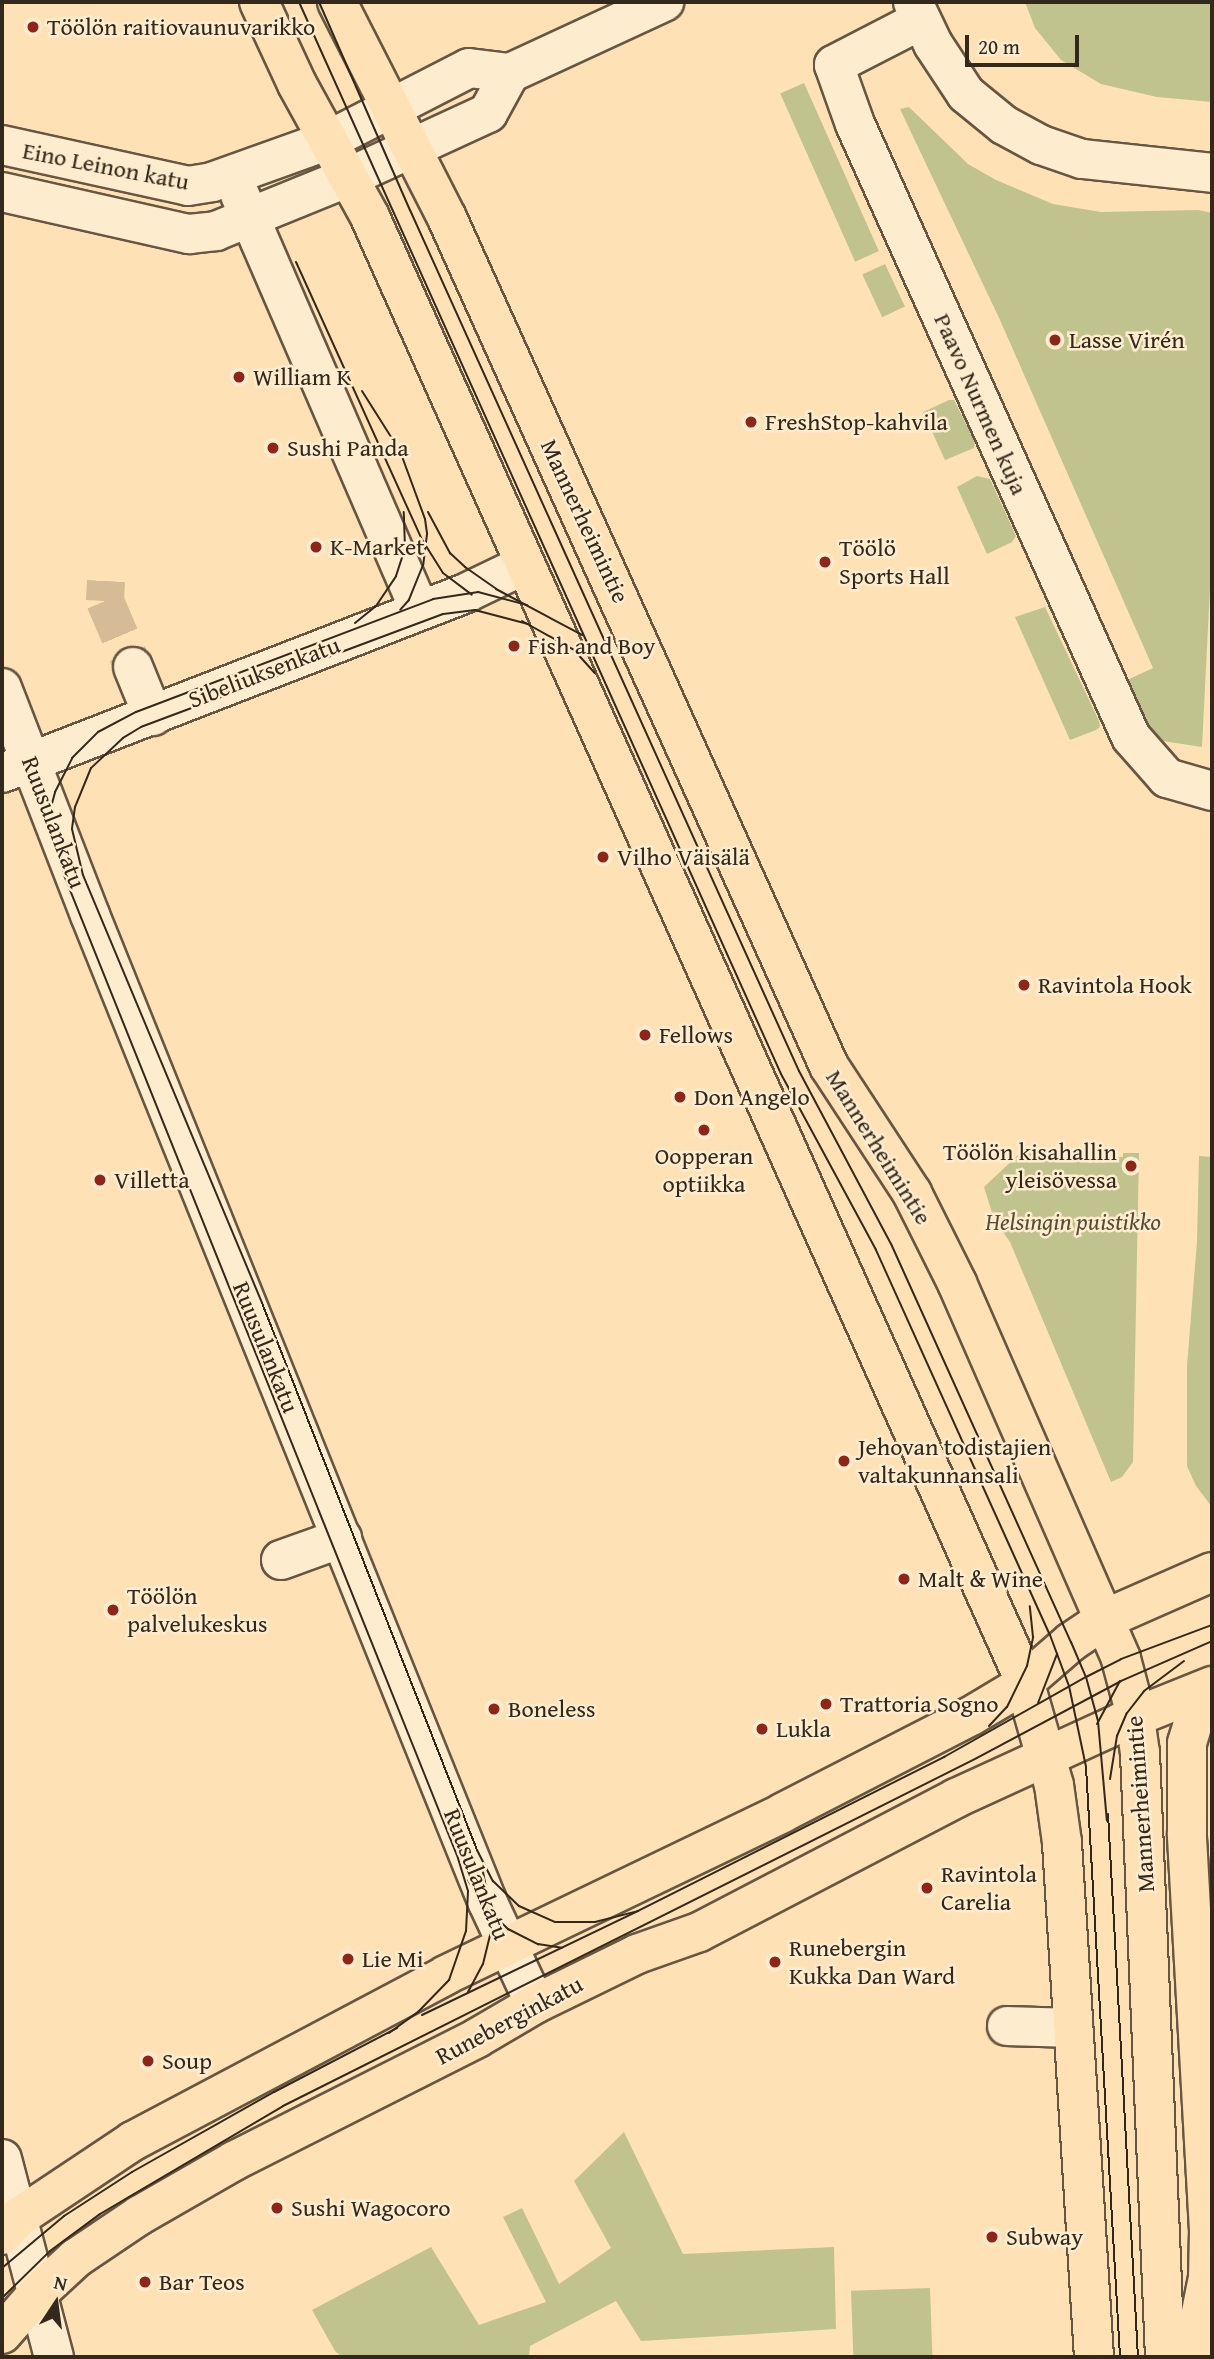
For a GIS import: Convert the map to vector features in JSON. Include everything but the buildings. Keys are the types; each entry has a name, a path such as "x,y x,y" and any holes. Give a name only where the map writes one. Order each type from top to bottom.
{"main road":[{"path":"259,2 297,84 349,177 463,421 524,565 570,660 685,925 1025,1683 1047,1755 1057,1800 1062,1843 1094,2357"},
{"name":"Mannerheimintie","path":"337,2 447,218 829,1066 921,1211 957,1283 1121,1659 1136,1717 1145,1837 1158,2239 1165,2357"},
{"path":"10,2226 133,2141 506,1946 782,1814 971,1716 1025,1683 1071,1642 1105,1619 1212,1572"},
{"name":"Runeberginkatu","path":"2,2334 37,2294 92,2246 222,2167 477,2038 535,2004 637,1954 699,1932 952,1800 1047,1755 1212,1686"},
{"path":"1192,2357 1208,2278 1209,2231 1188,1845 1186,1743 1195,1716 1212,1698"}],"street":[{"path":"510,73 664,2"},
{"path":"917,11 933,44 967,94 1004,125 1041,145 1082,159 1212,173"},
{"name":"Paavo Nurmen kuja","path":"917,11 834,65 855,124 1131,737 1167,778 1212,791"},
{"name":"Eino Leinon katu","path":"2,145 188,186 232,177 329,140 469,68 510,73 488,113 349,177 216,231 189,234 2,192"},
{"path":"232,177 421,610"},
{"name":"Sibeliuksenkatu","path":"17,768 421,610 524,565"},
{"path":"133,667 153,716"},
{"name":"Ruusulankatu","path":"2,688 17,768 90,915 506,1946 535,2004"},
{"path":"281,1560 342,1538"},
{"path":"1007,2026 1073,2028"},
{"path":"2,2159 10,2226 37,2294 54,2357"}],"green space":[{"path":"1025,2 1212,2 1212,102 1157,97 1101,84 1061,60 1035,28"},
{"path":"804,83 879,251 855,262 780,94"},
{"path":"909,107 968,164 996,180 1053,204 1101,212 1198,210 1212,213 1212,548 1202,747 1156,740 1127,680 1153,668 1000,320 900,109"},
{"path":"885,264 905,307 882,317 862,275"},
{"path":"954,400 975,442 974,448 945,460 923,412"},
{"path":"977,476 990,479 1016,536 1012,542 987,554 957,487"},
{"path":"1045,607 1099,721 1100,727 1096,730 1070,740 1015,617"},
{"name":"Helsingin puistikko","path":"1020,1153 1123,1157 1123,1153 1139,1153 1133,1462 1122,1477 1111,1482 1010,1242 994,1219 984,1187"},
{"name":"Helsingin puistikko","path":"1199,1156 1212,1157 1212,1507 1196,1486 1187,1466 1187,1366 1197,1241"},
{"path":"624,2132 683,2254 834,2247 836,2329 641,2341 616,2301 530,2346 529,2357 342,2357 335,2351 312,2310 431,2247 479,2325 546,2302 503,2217 522,2208 559,2284 611,2248 574,2181"},
{"path":"930,2288 932,2357 853,2357 851,2291"}],"tunnel":[{"path":"106,581 105,601 133,667"}],"tram line":[{"path":"299,2 781,1074 876,1250 1050,1635 1069,1686 1086,1767 1120,2357"},
{"path":"319,2 410,210 799,1071 892,1246 1071,1642 1086,1677 1098,1721 1107,1821"},
{"path":"296,262 421,538 443,573 472,595"},
{"path":"362,391 400,451 425,519 427,534 423,565 409,600 400,610"},
{"path":"355,623 376,606 396,576 405,548 404,512"},
{"path":"428,512 450,553 465,567 496,589 582,635"},
{"path":"389,2033 418,2012 449,1980 466,1931 468,1891 458,1858 64,875 50,811 55,792 72,758 98,732 136,712 433,599 478,592 527,605"},
{"path":"528,624 475,610 443,614 141,727 123,738 91,768 75,807 72,829 83,875 262,1303 477,1850 493,1881 519,1906 555,1922 595,1922 638,1911"},
{"path":"522,621 574,650 595,673"},
{"path":"989,1726 1007,1707 1027,1666 1033,1637 1030,1606"},
{"path":"422,2015 638,1911 944,1757 1121,1659 1212,1625"},
{"path":"2,2298 50,2251 100,2214 283,2106 977,1758 1121,1681 1212,1641"},
{"path":"1038,1703 1057,1654"},
{"path":"1110,1779 1117,1736 1127,1713 1144,1691 1184,1661"},
{"path":"1097,1724 1120,1681"},
{"path":"1108,1814 1138,2357"},
{"path":"468,1992 483,1964 493,1923 483,1872"},
{"path":"468,1880 483,1905 508,1929 538,1944 562,1948"},
{"path":"2,2268 64,2216 132,2172 274,2092 397,2028"}],"place":[{"name":"Töölön raitiovaunuvarikko","path":"33,27"},
{"name":"Lasse Virén","path":"1055,340"},
{"name":"William K","path":"239,377"},
{"name":"FreshStop-kahvila","path":"751,422"},
{"name":"Sushi Panda","path":"273,448"},
{"name":"K-Market","path":"316,547"},
{"name":"Töölö Sports Hall","path":"825,562"},
{"name":"Fish and Boy","path":"514,646"},
{"name":"Vilho Väisälä","path":"603,857"},
{"name":"Ravintola Hook","path":"1024,985"},
{"name":"Fellows","path":"645,1035"},
{"name":"Don Angelo","path":"680,1097"},
{"name":"Oopperan optiikka","path":"704,1130"},
{"name":"Töölön kisahallin yleisövessa","path":"1131,1166"},
{"name":"Villetta","path":"100,1180"},
{"name":"Jehovan todistajien valtakunnansali","path":"844,1461"},
{"name":"Malt & Wine","path":"904,1579"},
{"name":"Töölön palvelukeskus","path":"113,1610"},
{"name":"Trattoria Sogno","path":"826,1704"},
{"name":"Boneless","path":"494,1709"},
{"name":"Lukla","path":"762,1729"},
{"name":"Ravintola Carelia","path":"927,1888"},
{"name":"Lie Mi","path":"348,1959"},
{"name":"Runebergin Kukka Dan Ward","path":"775,1962"},
{"name":"Soup","path":"148,2061"},
{"name":"Sushi Wagocoro","path":"277,2208"},
{"name":"Subway","path":"992,2237"},
{"name":"Bar Teos","path":"145,2282"}]}
